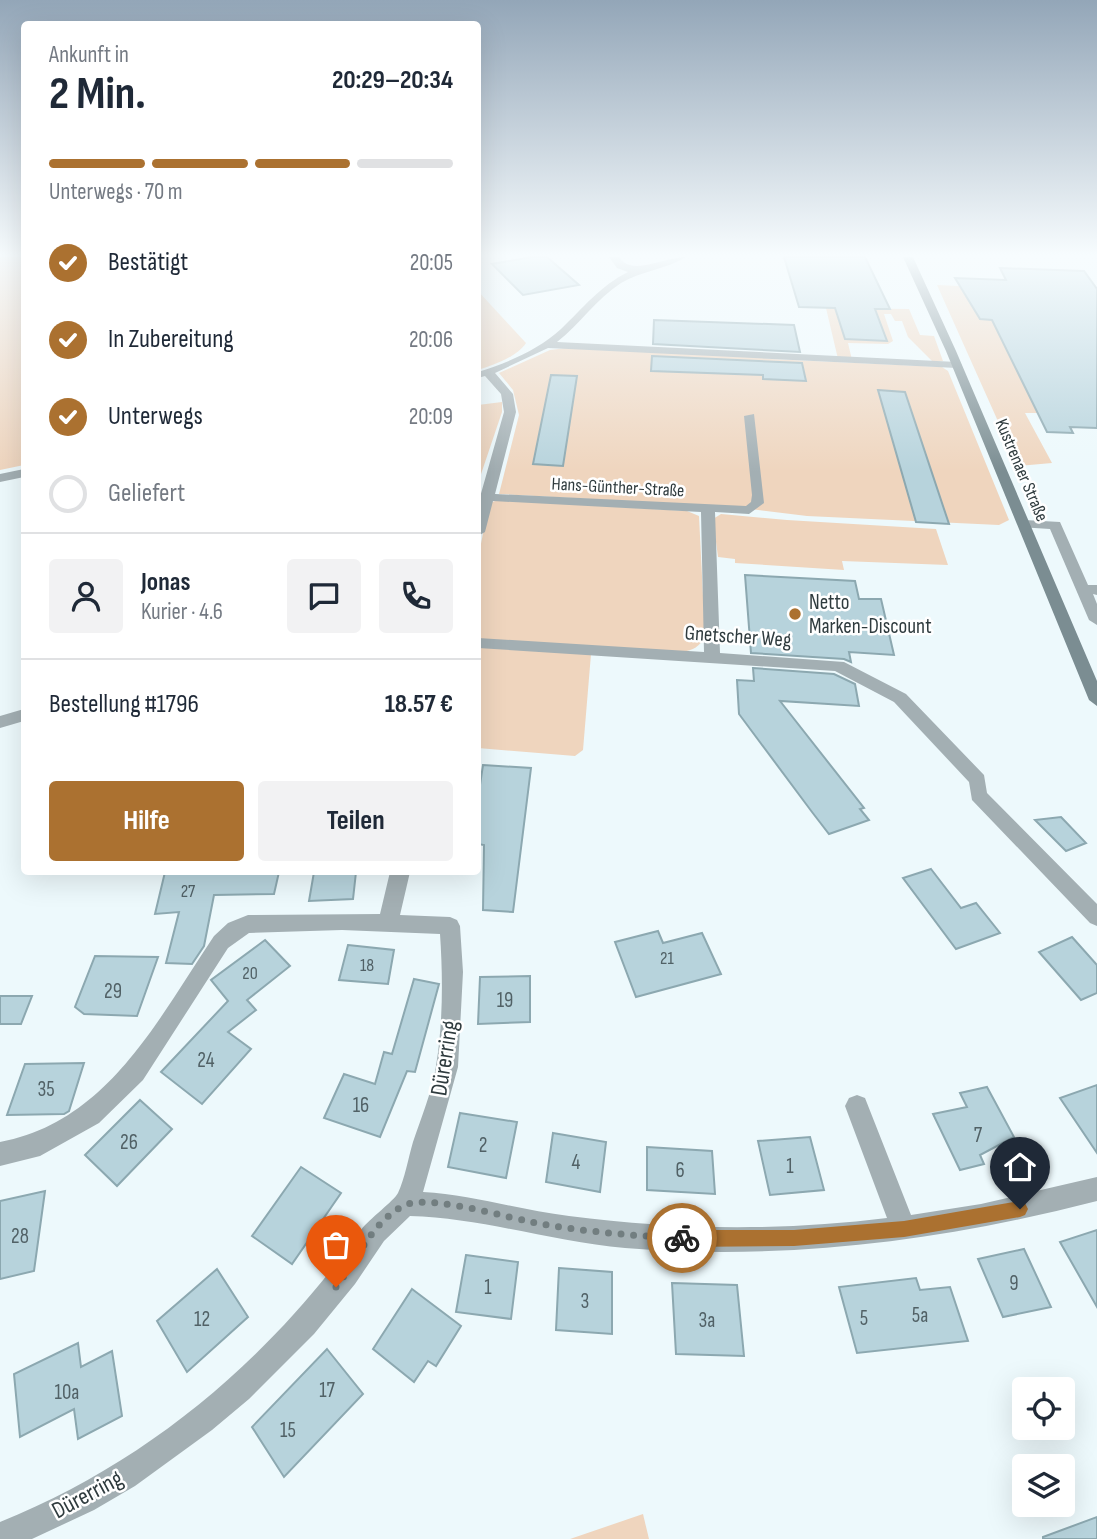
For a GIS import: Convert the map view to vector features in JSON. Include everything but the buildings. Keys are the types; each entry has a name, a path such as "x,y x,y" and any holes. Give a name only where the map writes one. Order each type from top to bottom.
{"street":[{"path":"482,374 547,345 564,329"},
{"name":"Kustrenaer Straße","path":"941,329 1097,700"},
{"path":"547,345 957,365"},
{"path":"481,518 510,404 504,387 482,374"},
{"name":"Hans-Günther-Straße","path":"486,497 749,510 757,503 758,495 750,416"},
{"path":"0,478 21,474"},
{"path":"708,509 712,657"},
{"path":"1024,524 1055,525 1090,590 1097,620"},
{"name":"Gnetscher Weg","path":"481,643 838,666 900,698 978,780 978,795 1097,916"},
{"path":"0,722 21,716"},
{"path":"388,922 399,875"},
{"name":"Dürerring","path":"0,1154 32,1148 91,1115 135,1072 221,942 235,929 248,924 388,922 450,926 453,972 447,1067 407,1204 386,1217 351,1268 305,1325 246,1382 183,1433 128,1472 72,1504 0,1536"},
{"path":"857,1106 904,1229"},
{"path":"407,1204 445,1204 542,1224 623,1235 713,1240 794,1238 904,1229 976,1219 1097,1189"}],"shaded area":[{"path":"0,329 21,329 21,466 0,470"},
{"path":"481,329 513,329 526,343 511,356 481,369"},
{"path":"831,329 889,329 893,341 888,344 848,343 852,360 838,359"},
{"path":"905,329 917,329 920,335 934,336 943,361 933,362 908,337"},
{"path":"957,329 996,329 1038,413 1025,413 1052,463 1018,466"},
{"path":"566,348 743,354 770,359 942,367 948,371 1009,520 999,525 807,516 735,507 499,494 519,415 513,390 499,373 550,350"},
{"path":"502,402 502,412 481,474 481,405"},
{"path":"499,500 687,511 699,516 705,636 703,640 696,647 682,652 481,639 481,544 488,508 492,502"},
{"path":"721,514 936,529 948,565 842,561 844,570 735,563 735,559 718,557 713,519"},
{"path":"481,647 591,654 583,750 575,756 481,748"},
{"path":"643,1514 649,1539 570,1539"}],"way so far":[{"path":"336,1287 386,1217 407,1204 445,1204 542,1224 623,1235 682,1238"}],"place":[{"name":"Netto Marken-Discount","path":"795,614"}],"route":[{"path":"682,1238 794,1238 904,1229 976,1219 1020,1209"}]}
